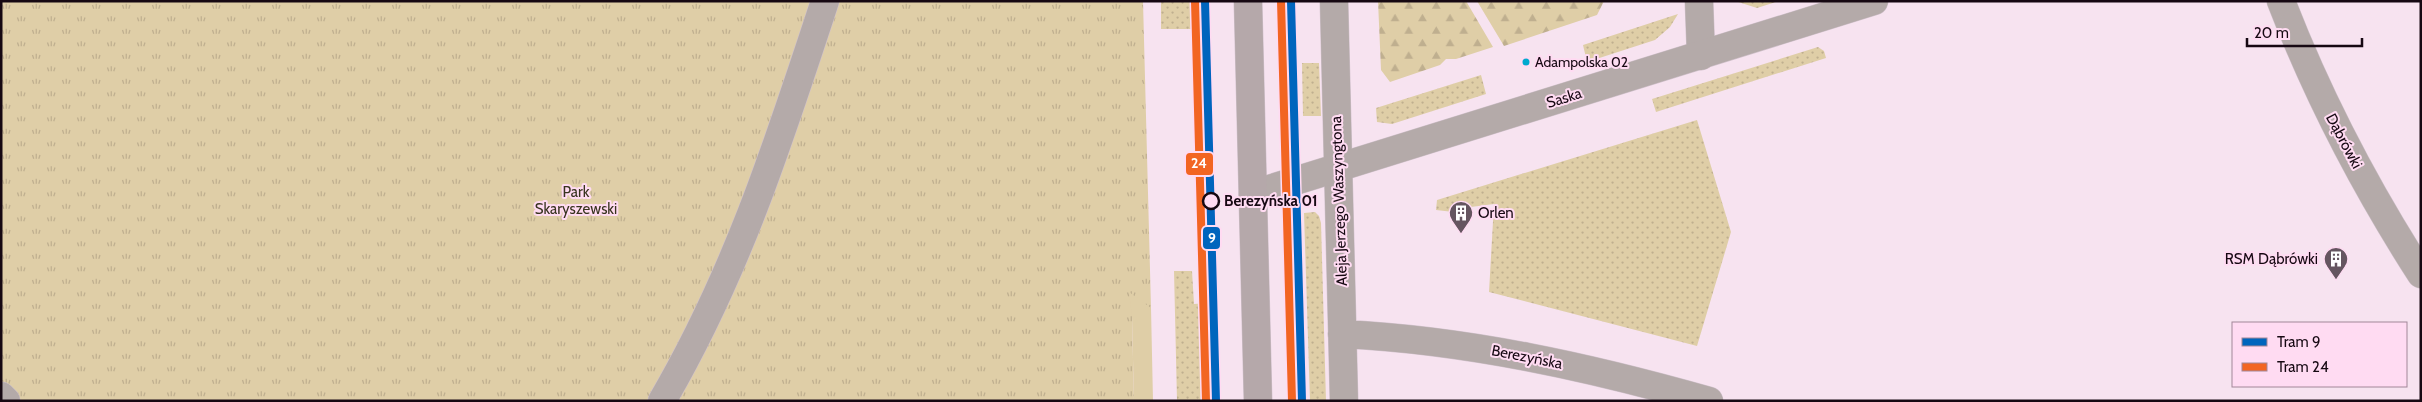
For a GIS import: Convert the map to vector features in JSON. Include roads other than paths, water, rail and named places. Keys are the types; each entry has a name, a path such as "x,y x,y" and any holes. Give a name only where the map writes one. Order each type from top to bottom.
{"main road":[{"path":"1248,1 1258,401"}],"street":[{"path":"662,401 683,365 740,246 764,184 825,1"},
{"name":"Aleja Jerzego Waszyngtona","path":"1334,1 1344,401"},
{"path":"1699,1 1701,56"},
{"name":"Saska","path":"1253,194 1874,1"},
{"name":"Dąbrówki","path":"2281,1 2302,56 2331,118 2372,194 2421,274"},
{"name":"Berezyńska","path":"1342,334 1400,336 1514,354 1629,378 1709,401"},
{"path":"1,396 6,401"}],"tram line":[{"name":"24","path":"1195,1 1206,401"},
{"name":"9","path":"1205,1 1216,401"},
{"name":"24","path":"1281,1 1292,401"},
{"name":"9","path":"1291,1 1302,401"}],"place":[{"name":"Adampolska 02","path":"1526,62"},
{"name":"Berezyńska 01","path":"1211,201"},
{"name":"Orlen","path":"1461,234"},
{"name":"RSM Dąbrówki","path":"2336,280"}],"park label":[{"name":"Park Skaryszewski","path":"576,200"}]}
